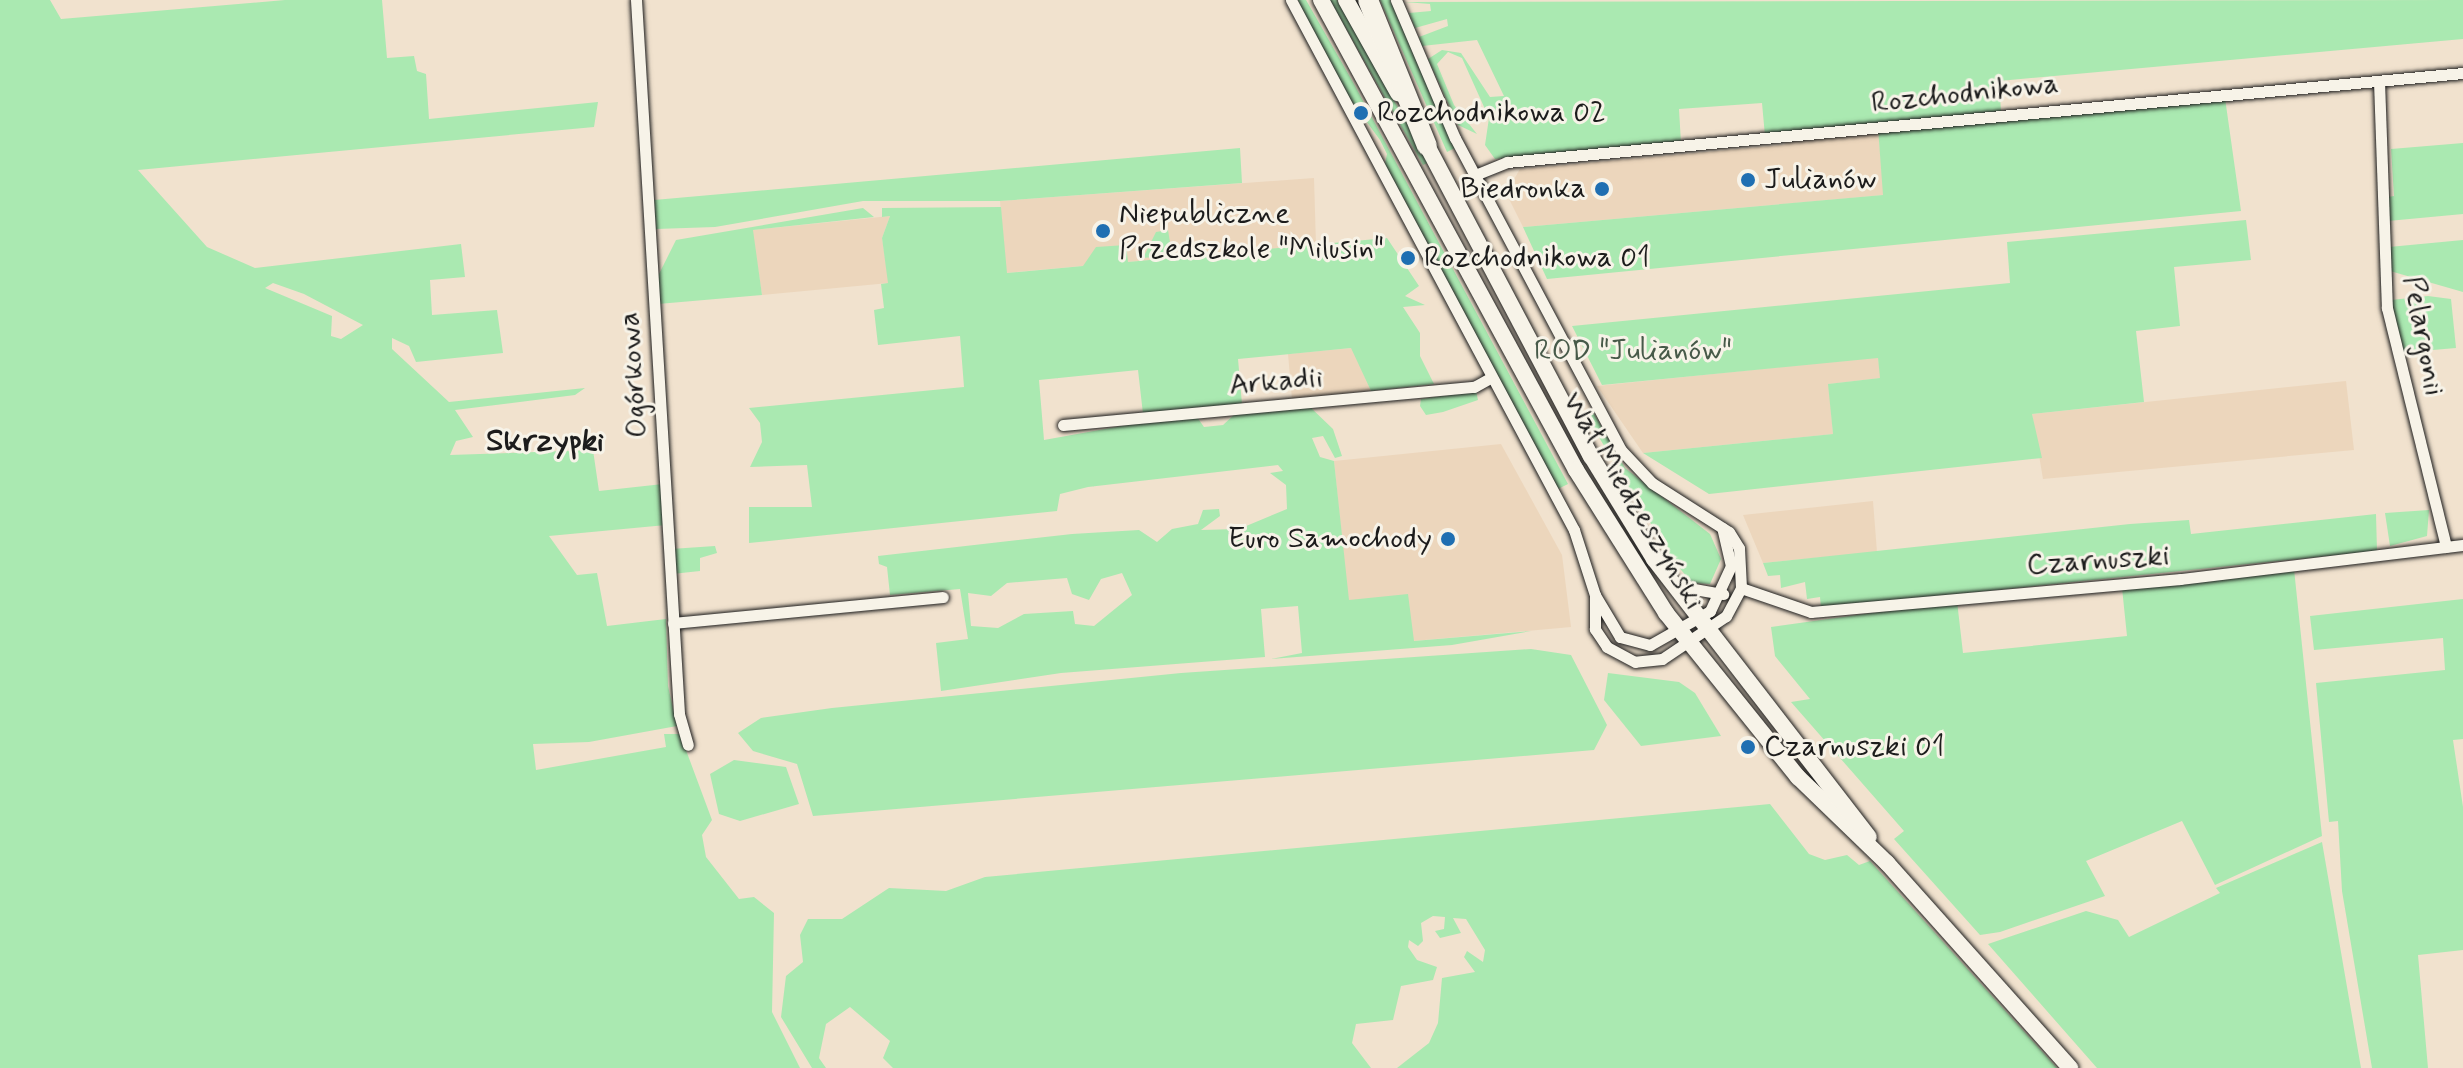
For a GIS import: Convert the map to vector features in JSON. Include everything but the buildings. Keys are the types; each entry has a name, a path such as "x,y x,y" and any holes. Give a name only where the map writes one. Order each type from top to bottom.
{"highway":[{"path":"1368,0 1427,146"}],"main road":[{"name":"Wał Miedzeszyński","path":"1321,0 1576,470 1684,637 1798,777 1887,863"},
{"name":"Wał Miedzeszyński","path":"1346,0 1591,456 1670,583 1887,863 2070,1068"}],"street":[{"name":"Ogórkowa","path":"636,0 679,714 688,745"},
{"name":"Wał Miedzeszyński","path":"1291,0 1490,378 1574,530 1595,595"},
{"path":"1396,0 1475,175 1621,450 1646,478 1722,528 1739,548 1741,588 1726,616 1701,626 1653,662 1620,657 1595,629 1595,595"},
{"name":"Rozchodnikowa","path":"1475,175 1507,162 2463,73"},
{"name":"Pelargonii","path":"2379,81 2387,308 2446,547"},
{"name":"Arkadii","path":"1063,425 1474,387 1490,378"},
{"path":"1701,626 1723,594 1731,566 1722,528"},
{"name":"Czarnuszki","path":"1741,588 1818,612 2181,579 2463,545"},
{"path":"1670,583 1696,593 1723,594"},
{"path":"1595,595 1615,632 1633,645 1650,645 1684,637"},
{"path":"673,623 943,597"}],"shaded area":[{"path":"1878,128 1884,195 1523,227 1506,193 1520,169 1784,145 1790,137"},
{"name":"Niepubliczne Przedszkole \"Milusin\"","path":"1314,178 1316,245 1006,273 1000,201"},
{"path":"890,216 882,238 889,283 762,295 752,230"},
{"path":"1352,348 1371,391 1292,399 1288,354"},
{"path":"1878,357 1881,378 1829,384 1833,434 1643,453 1597,386"},
{"path":"2346,381 2354,450 2043,479 2032,414"},
{"name":"Euro Samochody","path":"1501,444 1562,555 1571,627 1413,641 1348,601 1334,461"},
{"path":"1873,501 1877,552 1763,563 1743,515"}],"green space":[{"path":"0,0 50,0 61,19 285,0 382,0 387,58 414,56 417,71 426,74 429,119 598,102 594,127 138,170 207,247 255,268 461,244 465,277 430,280 432,315 497,310 503,353 416,362 409,346 392,338 392,349 449,402 585,388 575,395 455,410 473,437 456,441 450,455 593,450 599,491 663,484 666,525 549,536 577,575 597,573 607,626 666,619 668,686 677,726 589,742 533,744 536,770 666,747 664,734 680,734 712,820 702,835 706,857 739,899 754,897 774,913 772,1012 800,1068 0,1068","holes":["273,283 304,294 363,325 341,339 331,336 332,316 265,288"]},
{"path":"1298,0 1306,0 1354,84 1568,484 1558,489 1384,168 1387,154 1380,140 1334,77"},
{"path":"1330,0 1337,0 1429,162 1423,165"},
{"path":"1380,0 1390,0 1455,148 1447,152"},
{"path":"2463,0 2463,39 1999,81 2001,111 1765,136 1762,103 1679,109 1681,143 1495,159 1485,145 1489,118 1462,58 1448,52 1437,64 1454,105 1477,134 1458,125 1428,59 1442,50 1461,53 1490,97 1504,96 1477,40 1422,46 1419,37 1448,26 1447,19 1415,28 1409,13 1431,11 1430,4 1405,2"},
{"path":"2225,98 2241,211 1547,279 1523,227 1883,195 1878,128"},
{"path":"2463,143 2463,214 2388,221 2388,197 2394,196 2391,149"},
{"path":"1240,148 1242,183 1000,201 863,201 715,227 656,229 654,200"},
{"path":"1001,207 1007,273 1083,266 1096,247 1126,245 1128,262 1387,238 1419,286 1405,296 1425,305 1403,307 1420,333 1420,356 1434,384 1371,391 1351,348 1238,359 1242,404 1143,414 1138,370 1039,380 1044,440 1160,419 1197,417 1204,427 1223,425 1236,413 1309,406 1333,429 1342,456 1335,458 1323,436 1312,438 1320,457 1334,461 1349,600 1408,594 1414,641 1531,631 1452,645 1271,659 1302,653 1298,606 1261,609 1265,657 1061,673 941,691 936,643 968,639 960,589 890,595 887,567 879,564 878,556 1072,534 1139,530 1157,542 1172,529 1198,524 1203,510 1219,509 1220,516 1201,530 1239,529 1287,509 1286,485 1270,473 1283,471 1278,465 1088,487 1060,494 1057,511 749,543 749,507 812,507 807,465 750,467 762,442 760,423 749,408 964,387 960,336 878,345 874,310 884,308 881,284 888,283 882,238 890,216 882,217 882,208","holes":["1122,573 1132,595 1094,626 1075,624 1073,611 1024,614 998,628 971,626 968,593 991,596 1007,583 1067,578 1072,594 1089,600 1101,579"]},
{"path":"863,208 874,217 753,230 762,295 658,304 657,278 676,240"},
{"name":"ROD \"Julianów\"","path":"2246,220 2251,260 2174,267 2180,326 2136,331 2144,402 2032,414 2042,458 1709,494 1643,453 1833,434 1828,384 1880,378 1878,358 1602,385 1572,326 2010,283 2007,242"},
{"path":"1168,230 1172,255 1143,258 1156,232"},
{"path":"2463,240 2463,292 2390,271 2389,247"},
{"path":"2428,296 2451,299 2456,348 2398,353 2391,300"},
{"path":"1476,391 1478,400 1443,412 1426,415 1420,406 1421,399"},
{"path":"1592,410 1625,468 1710,534 1721,559 1710,584 1692,583 1672,559 1585,414"},
{"path":"2429,510 2427,536 2390,546 2385,513"},
{"path":"2376,514 2377,551 1821,608 1820,597 1807,599 1805,582 1781,588 1780,575 1768,576 1763,563 2130,524 2189,520 2191,534"},
{"path":"715,546 717,553 700,558 700,571 672,574 671,549"},
{"path":"2294,569 2322,836 2215,885 2182,821 2086,861 2105,896 2000,932 1980,935 1894,839 1904,831 1791,702 1810,699 1775,656 1771,627 1957,601 1963,653 2127,636 2122,588"},
{"path":"2463,599 2463,739 2453,740 2463,807 2463,950 2418,955 2428,1068 2372,1068 2342,891 2338,821 2329,822 2316,683 2445,670 2443,638 2314,650 2310,616"},
{"path":"1531,649 1571,655 1607,725 1594,750 813,816 797,764 753,751 738,733 761,718 832,708 1181,673"},
{"path":"1608,673 1679,682 1695,693 1721,736 1641,746 1604,700"},
{"path":"734,760 786,767 799,804 740,821 719,814 710,774"},
{"path":"1770,804 1809,854 1825,860 1847,855 1859,865 1870,861 2057,1068 1397,1068 1429,1043 1438,1023 1442,978 1475,972 1464,957 1467,951 1483,962 1485,950 1466,919 1453,918 1461,933 1440,938 1435,931 1444,929 1445,917 1433,916 1421,923 1423,941 1418,946 1409,940 1408,947 1417,960 1437,967 1433,980 1401,986 1393,1020 1356,1024 1352,1043 1371,1068 893,1068 883,1058 890,1041 850,1007 826,1024 819,1058 826,1068 812,1068 781,1017 786,976 803,962 800,935 808,919 842,919 889,888 946,891 985,877"},
{"path":"2322,842 2361,1068 2097,1068 1988,944 2086,911 2118,920 2129,937 2220,893 2216,888"}],"place":[{"name":"Rozchodnikowa 02","path":"1361,113"},
{"name":"Julianów","path":"1748,180"},
{"name":"Biedronka","path":"1602,189"},
{"name":"Niepubliczne Przedszkole \"Milusin\"","path":"1103,231"},
{"name":"Rozchodnikowa 01","path":"1408,258"},
{"name":"Euro Samochody","path":"1448,539"},
{"name":"Czarnuszki 01","path":"1748,747"}],"district":[{"name":"Skrzypki","path":"545,441"}]}
